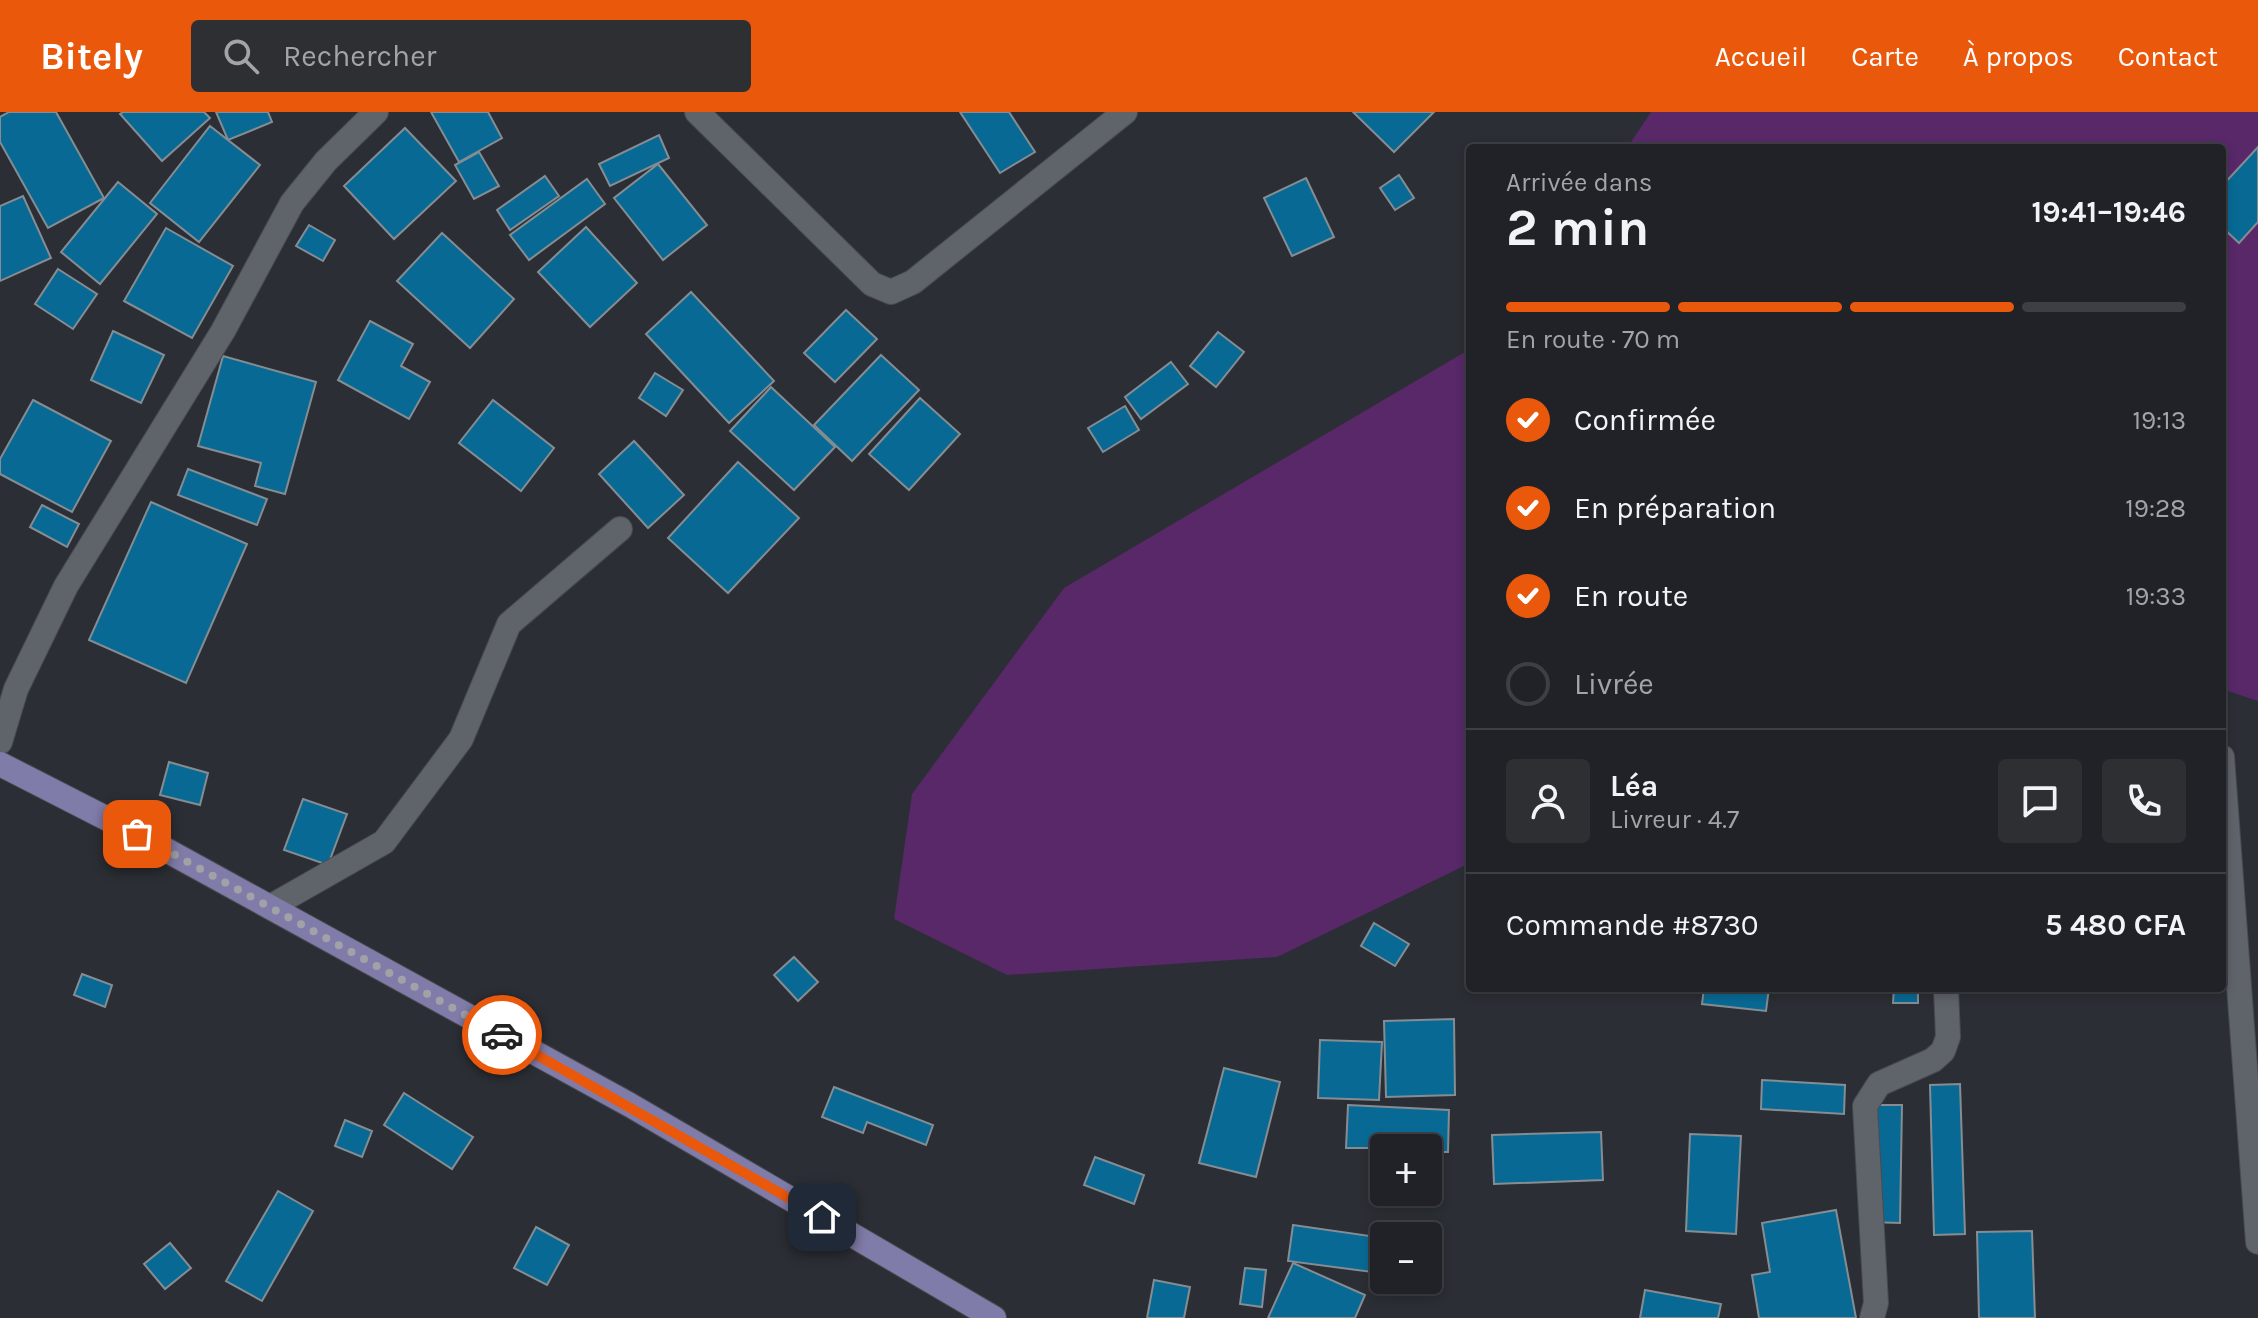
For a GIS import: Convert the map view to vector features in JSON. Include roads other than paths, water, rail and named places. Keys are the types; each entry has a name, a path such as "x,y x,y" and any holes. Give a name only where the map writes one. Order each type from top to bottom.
{"main road":[{"path":"0,764 270,907 630,1105 994,1318"}],"street":[{"path":"0,742 16,689 66,586 223,331 292,203 326,161 376,112"},
{"path":"697,112 872,284 891,292 913,282 1125,112"},
{"path":"270,907 384,842 461,739 509,624 620,529"},
{"path":"2226,811 2258,1242"},
{"path":"1872,1318 1876,1303 1865,1106 1879,1084 1933,1060 1943,1051 1948,1037 1946,992"}]}
